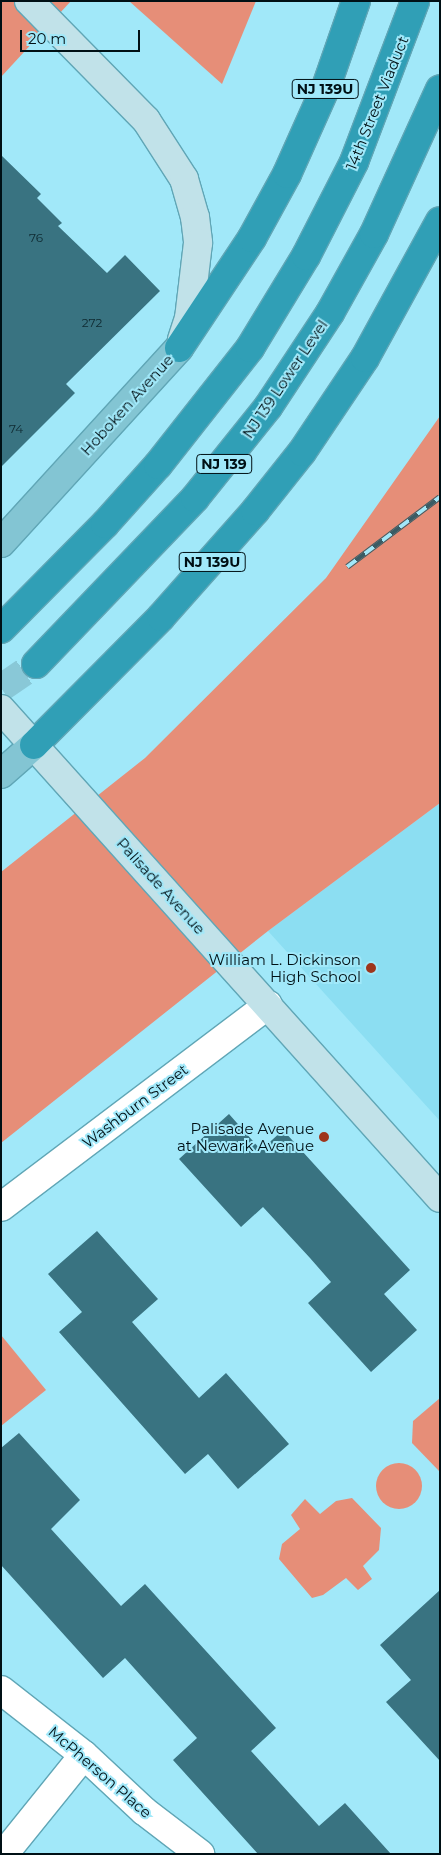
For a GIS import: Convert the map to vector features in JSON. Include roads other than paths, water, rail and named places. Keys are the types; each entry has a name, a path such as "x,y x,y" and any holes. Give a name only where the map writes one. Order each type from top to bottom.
{"highway":[{"name":"NJ 139U","path":"179,348 252,238 287,174 326,87 356,1"},
{"name":"14th Street Viaduct","path":"1,629 105,524 205,409 270,317 334,203 372,120 415,1"},
{"name":"NJ 139 Lower Level","path":"36,664 140,558 243,441 310,345 374,234 440,89"},
{"name":"NJ 139U","path":"34,745 161,618 242,526 302,452 365,358 440,221"}],"main road":[{"name":"Hoboken Avenue","path":"1,543 179,348 189,318 198,243 195,217 184,179 146,120 29,1"},
{"name":"Palisade Avenue","path":"1,709 250,984 440,1198"},
{"name":"NJ 139U","path":"1,774 34,745"}],"street":[{"name":"Washburn Street","path":"1,1207 268,1005"},
{"name":"McPherson Place","path":"1,1690 84,1755 144,1811 200,1854"},
{"path":"4,1854 84,1755"}],"tunnel":[{"path":"1,688 36,664"}],"railway":[{"path":"347,567 440,497"}],"place":[{"name":"William L. Dickinson High School","path":"371,968"},
{"name":"Palisade Avenue at Newark Avenue","path":"324,1137"}]}
